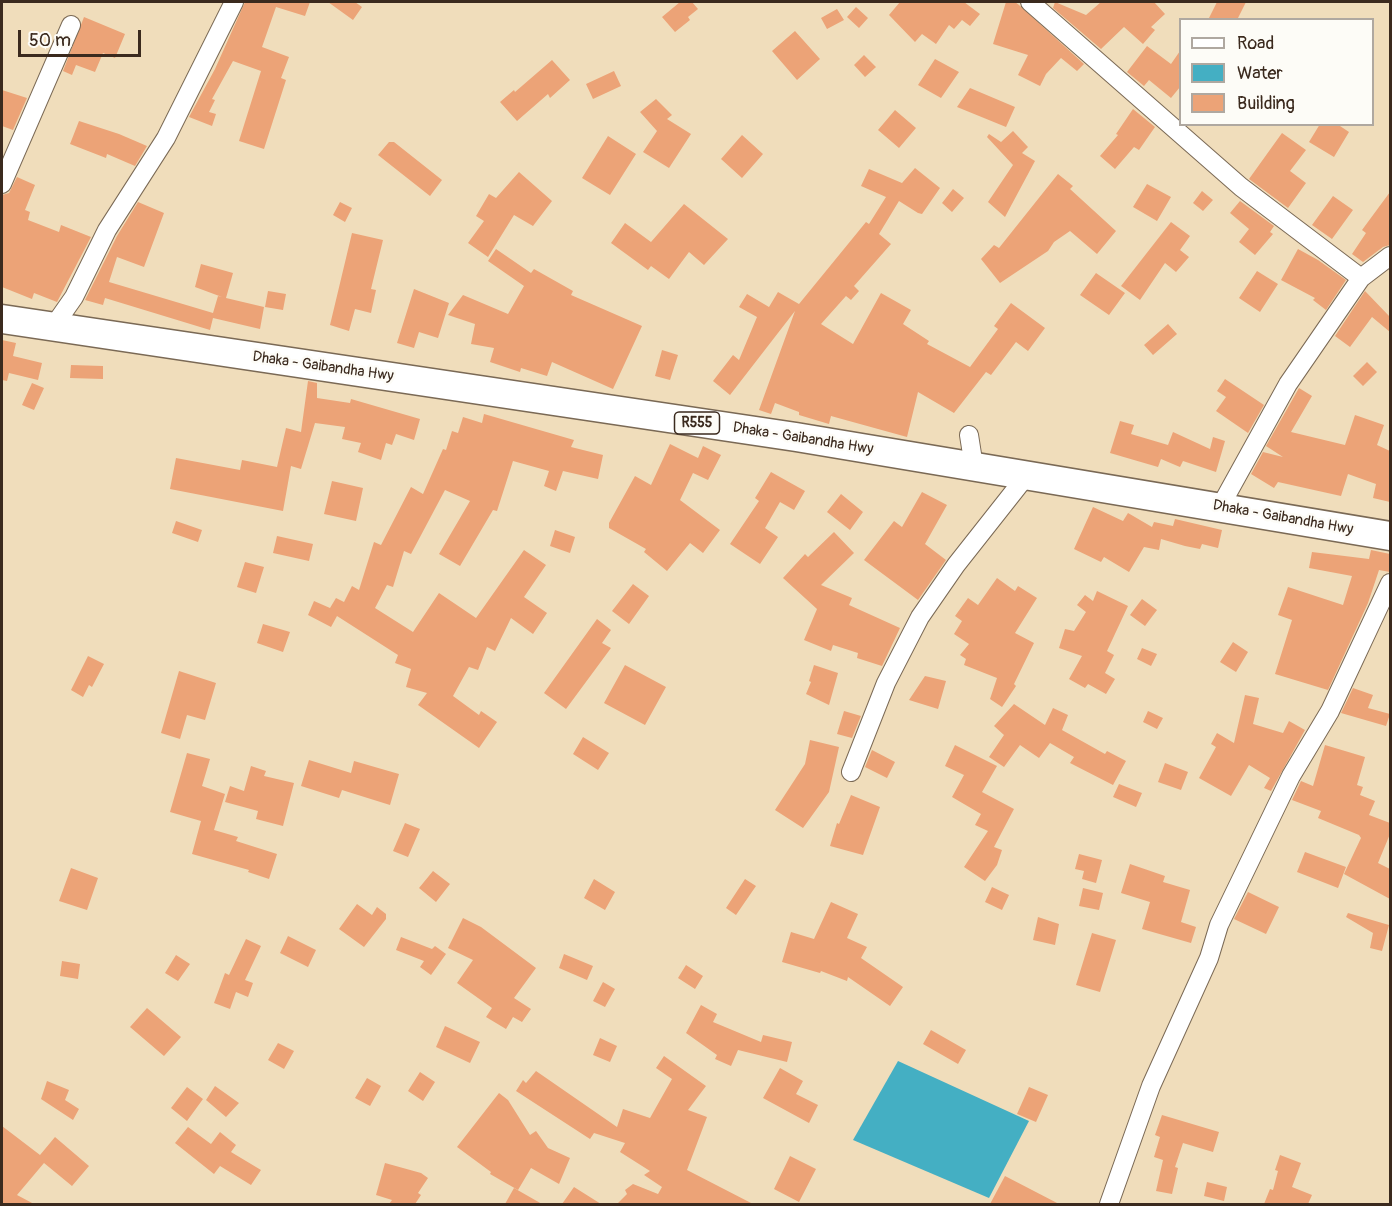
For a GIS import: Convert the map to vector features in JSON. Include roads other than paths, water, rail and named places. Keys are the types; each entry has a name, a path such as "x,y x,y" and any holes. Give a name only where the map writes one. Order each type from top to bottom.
{"main road":[{"name":"Dhaka - Gaibandha Hwy","path":"2,319 796,437 1390,536"}],"street":[{"path":"53,327 74,297 106,230 165,138 234,2"},
{"path":"1030,2 1241,187 1361,278"},
{"path":"2,184 70,25"},
{"path":"1220,507 1288,384 1361,278 1390,256"},
{"path":"969,435 974,467"},
{"path":"851,772 886,683 920,617 956,565 1027,475"},
{"path":"1109,1204 1151,1086 1209,958 1219,926 1291,776 1330,711 1390,583"}],"water":[{"path":"898,1061 1029,1121 989,1198 853,1140"}]}
